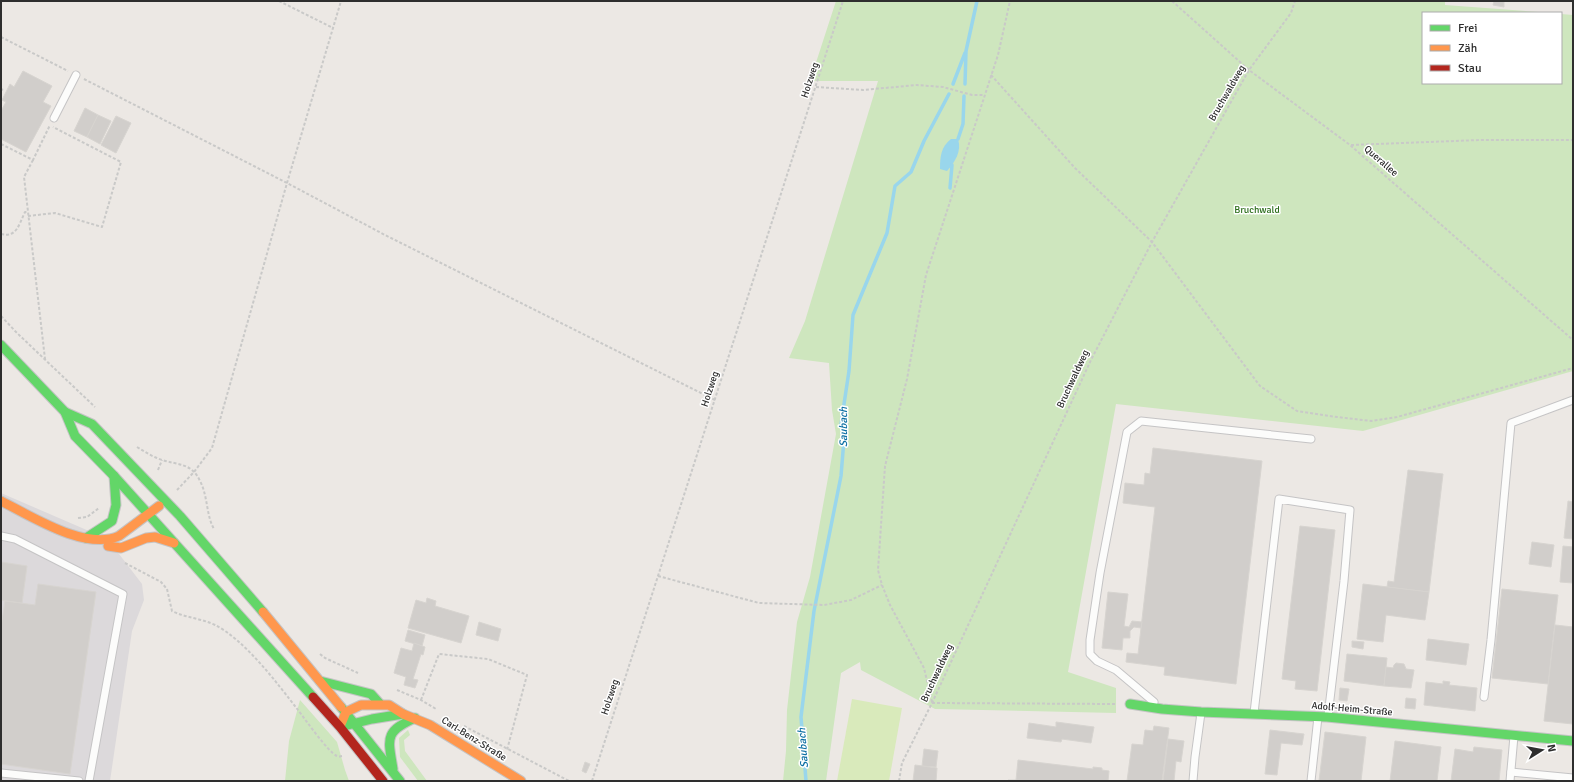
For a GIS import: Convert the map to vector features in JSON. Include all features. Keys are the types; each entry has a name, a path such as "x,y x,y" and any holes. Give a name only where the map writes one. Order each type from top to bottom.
{"main road":[{"path":"1,345 65,412 75,436 114,476 340,727 383,781"},
{"path":"65,412 92,424 166,500 238,582 356,724 400,781"},
{"path":"86,538 112,521 116,505 114,476"},
{"path":"1,501 68,533 86,538 106,540 122,534 166,500"},
{"path":"86,538 101,546 121,548 146,538 155,537 174,543"},
{"name":"Carl-Benz-Straße","path":"320,681 371,694 380,704"},
{"name":"Adolf-Heim-Straße","path":"1130,704 1162,709 1201,712 1328,717 1573,741"},
{"name":"Carl-Benz-Straße","path":"346,712 361,705 389,705 403,714 430,725 521,781"},
{"path":"340,727 346,712"},
{"name":"Carl-Benz-Straße","path":"340,727 372,719 403,714"},
{"path":"393,770 388,743 390,734 399,724 415,718"}],"lane":[{"path":"54,118 76,75"},
{"path":"1484,697 1492,640 1511,423 1573,400"},
{"path":"1162,709 1116,670 1097,661 1090,654 1090,640 1100,572 1127,432 1141,420 1311,439"},
{"path":"1254,713 1279,499 1350,510 1344,581 1328,717"},
{"path":"1,536 15,539 123,594 89,781"},
{"path":"1193,781 1201,712"},
{"path":"1311,781 1318,717"},
{"path":"1510,781 1514,735"},
{"path":"1511,772 1573,778"},
{"path":"1,773 79,781"}],"path":[{"path":"279,1 333,28"},
{"path":"166,500 194,472 212,448 287,182 341,1"},
{"name":"Holzweg","path":"592,781 844,1"},
{"path":"1010,1 998,54 926,275 907,379 885,466 878,570 882,585 890,604 924,668 932,703 1130,704"},
{"name":"Querallee","path":"1172,1 1249,70 1350,145 1573,340"},
{"name":"Bruchwaldweg","path":"899,781 902,763 932,703 1091,360 1152,242 1249,70 1291,13 1295,1"},
{"path":"1,37 287,182 385,235 715,400"},
{"path":"991,75 1075,168 1152,242 1260,386 1297,411 1371,421 1397,417 1573,368"},
{"path":"816,87 863,90 917,85 943,87 972,95 984,95"},
{"path":"45,359 24,177 54,118"},
{"path":"28,216 55,213 102,227 121,162 50,126"},
{"path":"1350,145 1480,140 1573,140"},
{"path":"1,144 32,160"},
{"path":"1,234 8,236 14,233 25,212 28,212"},
{"path":"1,316 97,409"},
{"path":"137,447 162,460 182,464 194,472 200,480 205,494 211,524 214,530"},
{"path":"75,518 87,517 104,505 116,505"},
{"path":"123,562 161,582 167,589 172,611 181,616 198,618 216,626 234,638 264,668 319,737 336,755 341,757 358,750"},
{"path":"658,576 759,603 807,605 824,605 851,600 882,585"},
{"path":"315,651 325,658 347,668"},
{"path":"421,700 438,654 488,659 527,675 507,750"}],"shaded area":[{"path":"1,493 89,531 119,554 142,584 144,600 132,631 110,781 1,781"}],"green space":[{"name":"Bruchwald","path":"836,1 1445,1 1445,5 1539,12 1422,12 1422,84 1562,84 1562,14 1573,15 1573,371 1363,431 1116,404 1068,672 1116,688 1116,713 935,709 861,670 860,662 841,673 826,781 783,781 786,751 787,710 797,622 810,577 836,434 832,410 829,363 789,358 805,321 878,81 810,81"},
{"path":"852,699 902,708 889,781 837,781"},
{"path":"300,700 337,742 349,781 285,781 289,741"},
{"path":"408,730 410,735 404,740 405,751 427,781 418,781 400,757 399,738"}],"water":[{"path":"951,139 958,139 959,148 953,164 947,171 940,169 940,160 945,145"}],"building":[{"path":"1494,1 1504,1 1504,7 1493,5"},
{"path":"23,71 52,86 43,102 51,106 26,152 1,139 1,111 6,102 2,100 10,84 14,87"},
{"path":"85,108 98,115 87,137 74,131"},
{"path":"98,115 111,121 100,144 87,137"},
{"path":"116,116 131,123 116,153 101,145"},
{"path":"1153,448 1262,461 1236,684 1164,675 1165,667 1126,662 1127,653 1138,654 1155,507 1123,503 1125,483 1144,485 1145,473 1150,474"},
{"path":"1408,470 1443,474 1429,592 1387,587 1388,581 1394,582"},
{"path":"1568,501 1573,502 1573,539 1564,538"},
{"path":"1300,526 1335,530 1317,691 1295,689 1296,681 1282,679"},
{"path":"1532,542 1554,545 1551,567 1529,564"},
{"path":"1563,546 1573,547 1573,583 1560,582"},
{"path":"1,562 27,566 22,603 1,600"},
{"path":"38,584 96,592 70,774 1,764 1,627 5,601 35,605"},
{"path":"1363,584 1429,592 1425,620 1386,615 1383,642 1357,639"},
{"path":"1502,589 1558,595 1548,684 1492,678"},
{"path":"1108,592 1128,594 1124,626 1129,627 1132,621 1142,622 1141,628 1134,627 1130,631 1130,638 1123,638 1122,650 1102,648"},
{"path":"427,598 436,601 435,606 469,616 461,643 408,628 416,600 426,603"},
{"path":"479,622 501,629 498,641 476,635"},
{"path":"1555,625 1573,627 1573,724 1544,721"},
{"path":"408,630 425,635 422,646 405,641"},
{"path":"1428,639 1469,644 1466,665 1426,660"},
{"path":"1352,641 1364,642 1363,649 1352,647"},
{"path":"414,643 425,647 423,655 421,654 413,679 418,680 415,688 404,685 406,677 394,673 401,648 412,651"},
{"path":"1347,654 1387,658 1384,686 1344,681"},
{"path":"1396,663 1404,664 1406,669 1414,670 1411,688 1384,686 1386,667 1393,668"},
{"path":"1443,681 1450,682 1449,685 1477,688 1475,711 1424,705 1426,682 1443,684"},
{"path":"1340,688 1349,689 1347,701 1339,700"},
{"path":"1406,698 1416,699 1415,709 1405,708"},
{"path":"1056,722 1094,727 1091,743 1062,739 1061,742 1027,738 1029,723 1056,727"},
{"path":"1154,726 1169,728 1162,781 1127,781 1132,744 1143,745 1145,730 1153,731"},
{"path":"1270,730 1304,734 1302,745 1281,743 1277,775 1265,774"},
{"path":"1325,732 1366,737 1361,781 1319,781"},
{"path":"1168,739 1184,741 1181,762 1176,761 1174,781 1163,781"},
{"path":"1395,741 1441,747 1437,781 1390,781"},
{"path":"1474,747 1502,750 1499,781 1451,781 1455,749 1473,752"},
{"path":"924,749 938,751 936,767 922,766"},
{"path":"1018,760 1093,769 1093,767 1102,768 1102,770 1109,771 1108,781 1008,781 1016,780"},
{"path":"585,762 590,764 586,773 582,771"},
{"path":"915,765 937,768 936,781 913,781"}],"waterway":[{"name":"Saubach","path":"965,84 966,51 977,1"},
{"name":"Saubach","path":"953,84 965,53"},
{"name":"Saubach","path":"806,781 801,717 814,611 841,476 844,439 841,424 849,371 853,315 887,233 895,186 911,172 924,141 949,94"},
{"name":"Saubach","path":"958,139 963,124 964,96"},
{"name":"Saubach","path":"950,188 952,165"}],"traffic: fast":[{"path":"1,345 65,412 75,436 114,476 313,697"},
{"path":"65,412 92,424 180,516 263,612"},
{"path":"86,538 112,521 116,505 114,476"},
{"path":"320,681 371,694 380,704"},
{"path":"1130,704 1162,709 1201,712 1327,717 1573,741"},
{"path":"341,707 400,781"},
{"path":"344,726 372,719 403,714"},
{"path":"393,769 390,750 390,737 398,728 415,718"}],"traffic: slow":[{"path":"1,501 58,530 90,539 105,539 119,536 159,506"},
{"path":"108,546 121,548 146,538 155,537 174,543"},
{"path":"263,612 341,707"},
{"path":"341,724 346,712 361,705 389,705 403,714 430,725 521,781"}],"traffic: jam":[{"path":"313,697 340,727 383,781"}]}
